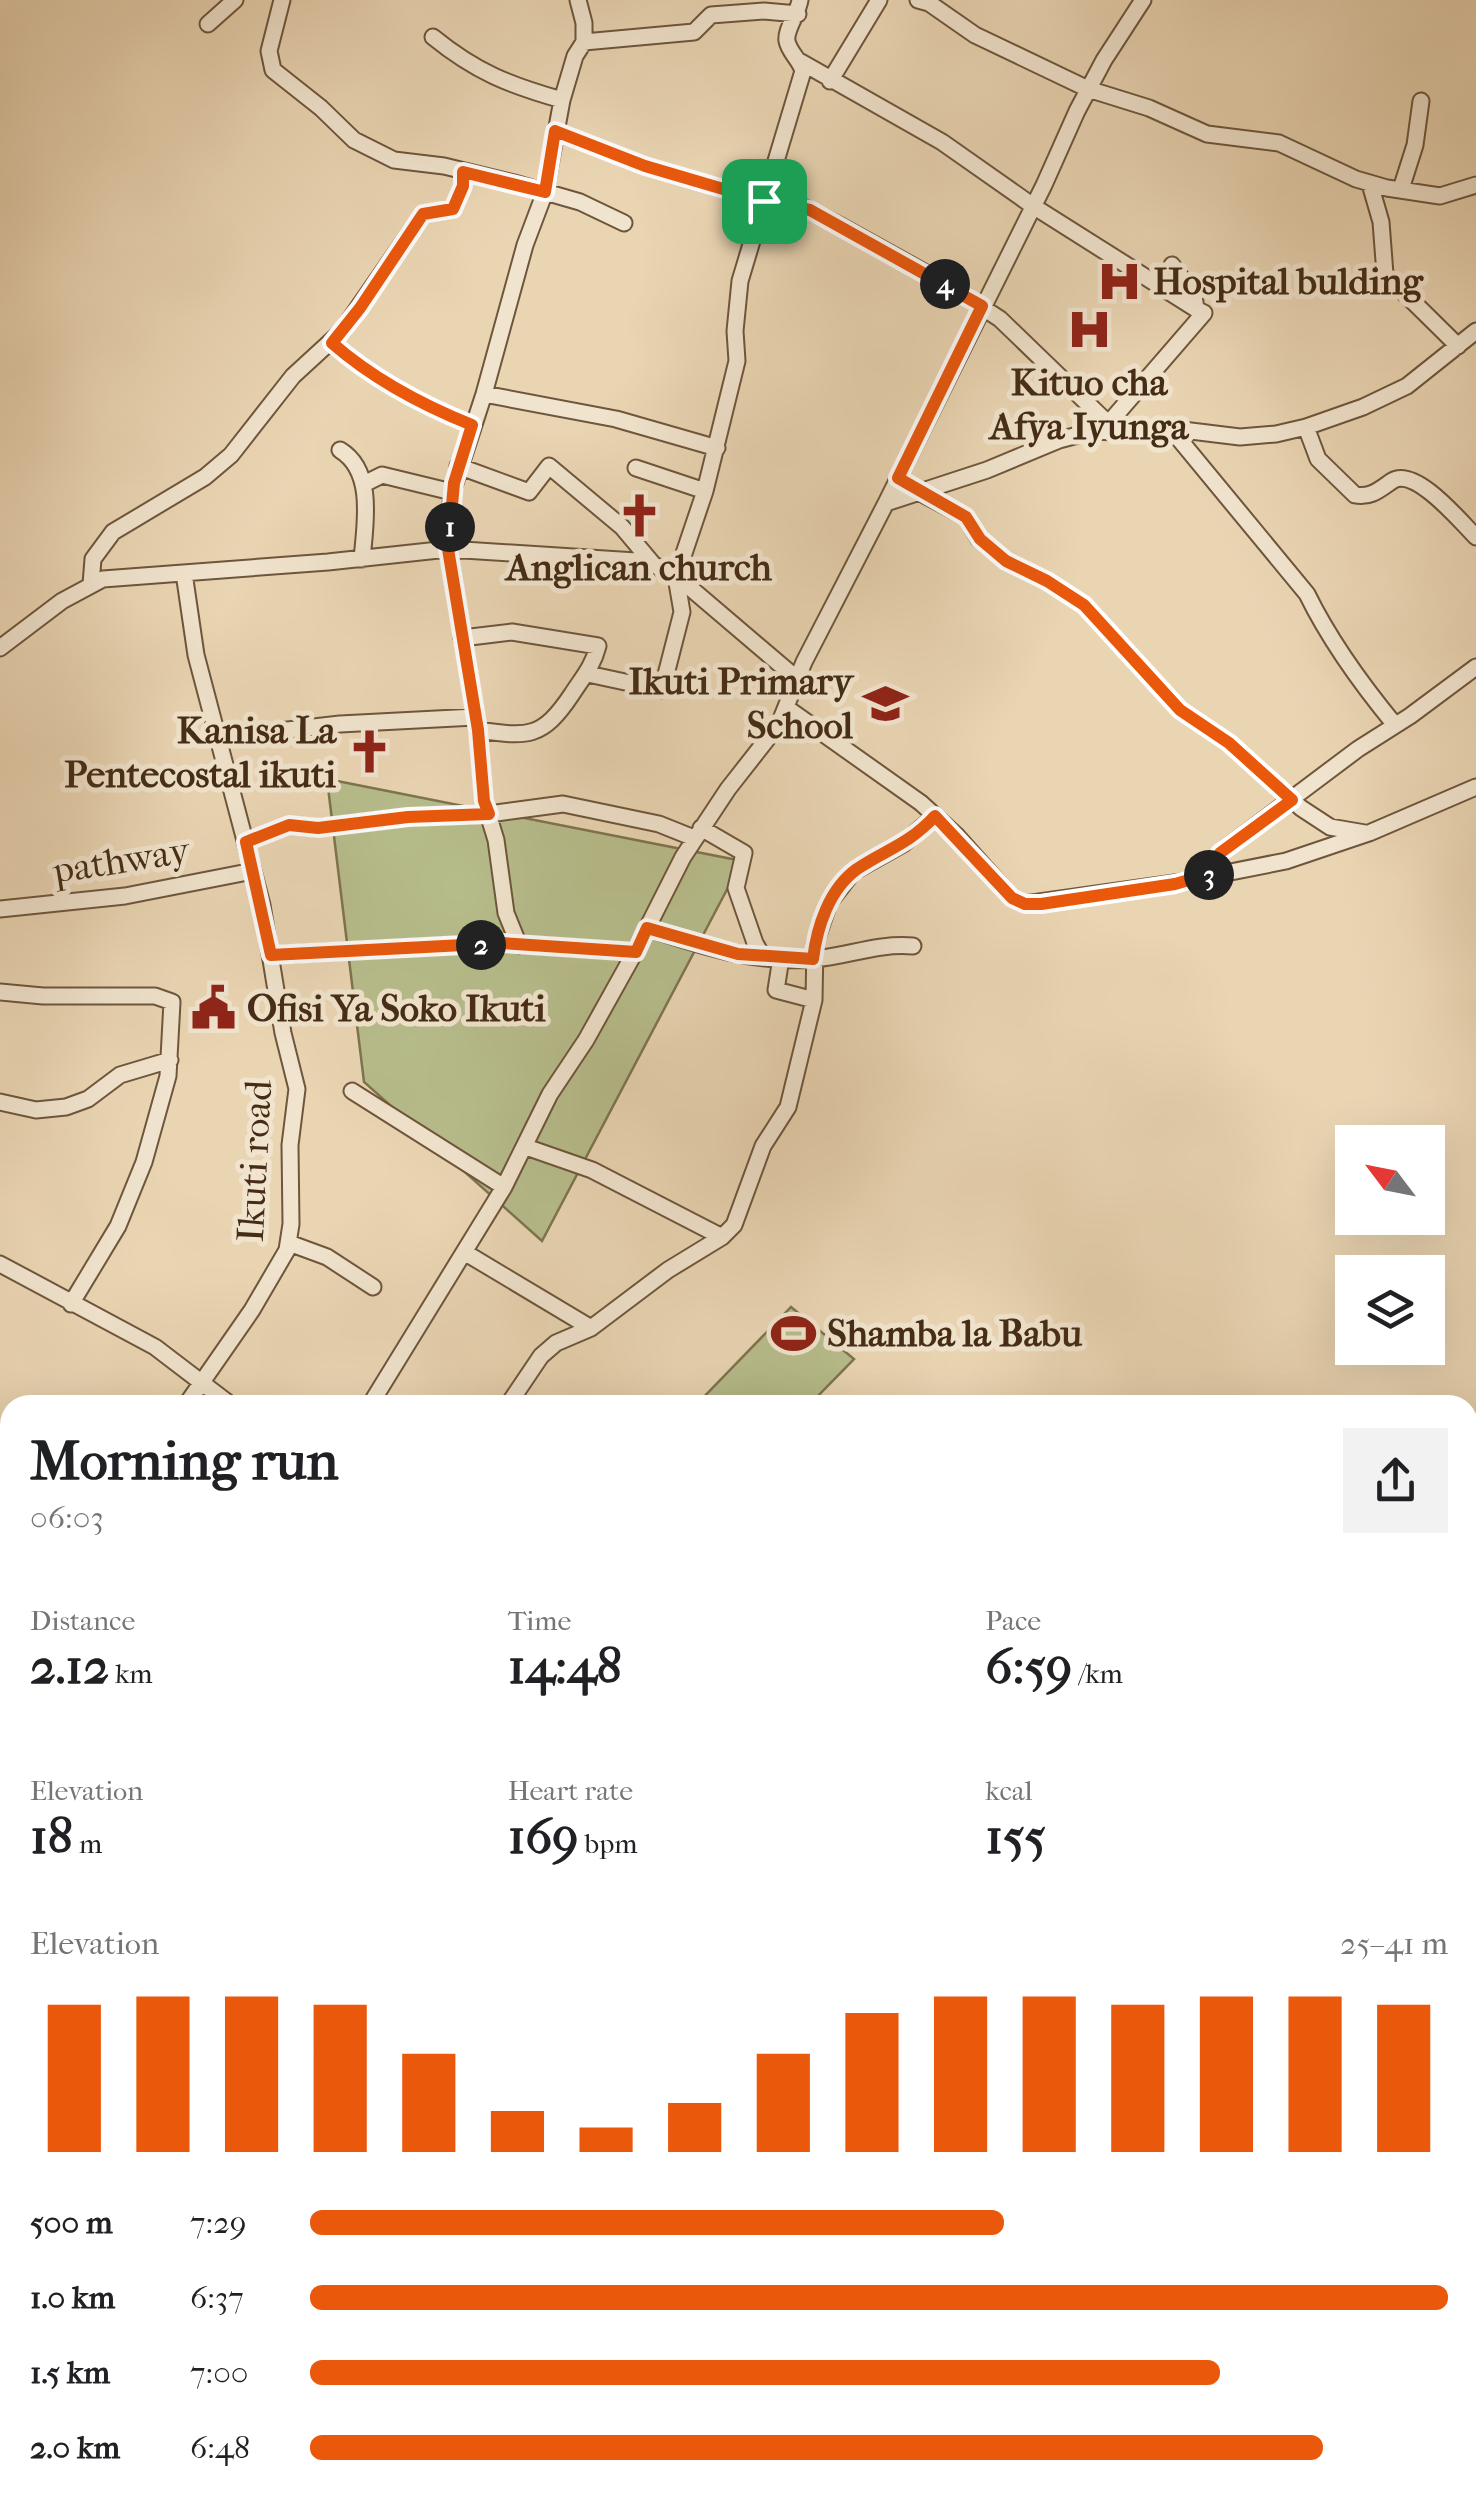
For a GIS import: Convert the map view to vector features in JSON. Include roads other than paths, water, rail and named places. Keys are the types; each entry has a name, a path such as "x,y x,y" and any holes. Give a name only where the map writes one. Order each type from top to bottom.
{"street":[{"path":"208,24 236,0"},
{"path":"282,0 269,51 273,70 322,108 354,140 394,160 545,192 580,202 624,222"},
{"path":"519,944 506,913 496,840 484,801 448,549 458,466 545,192 562,100 584,42 578,0"},
{"path":"830,80 879,0"},
{"path":"376,1395 504,1187 550,1094 636,952 698,833 768,740 787,708 796,678 1088,89 1143,0"},
{"path":"925,1 975,35 1088,89 1149,108 1206,134 1279,143 1370,184 1440,196 1476,185"},
{"path":"584,42 694,32 711,16 730,7 764,11 799,7"},
{"path":"799,7 786,43 801,62 942,142 1033,206 1204,313 1112,428"},
{"path":"433,36 499,81 562,100"},
{"path":"588,674 662,690 682,612 682,594 676,577 705,491 738,361 735,331 740,281 802,80 801,62"},
{"path":"1402,189 1415,145 1420,101"},
{"path":"555,131 645,166 764,201 810,210 982,306 1022,338 1112,428"},
{"path":"91,584 93,559 113,532 205,477 232,456 294,376 332,343 360,308 423,214 453,209 463,186 463,172"},
{"path":"1370,184 1381,222 1385,274 1458,346"},
{"path":"1172,264 1194,295 1196,309"},
{"path":"886,503 1093,430 1170,428 1240,437 1306,427 1364,407 1407,386 1476,331"},
{"path":"332,343 351,360 413,398 472,425"},
{"path":"484,394 616,420 716,448"},
{"path":"1306,427 1318,459 1356,496 1364,497 1396,478 1409,477 1476,537"},
{"path":"1170,428 1307,594 1330,636 1395,725"},
{"path":"340,450 354,463 364,484 362,559"},
{"path":"458,466 529,492 549,466 622,526 653,564 712,604 796,678"},
{"path":"636,468 705,491"},
{"path":"364,484 382,475 452,492"},
{"path":"898,478 966,517 980,539 1006,561 1084,605 1180,710 1229,743 1292,800 1330,827 1369,834"},
{"path":"2,656 62,600 104,579 448,549 653,564"},
{"name":"Ikuti road","path":"184,573 196,655 246,842 271,955 284,1039 298,1088 290,1145 288,1243 278,1268 193,1395"},
{"path":"218,738 340,724 476,724 522,736 538,732 559,714 588,674 598,646 512,632 462,638"},
{"path":"1210,874 1220,853 1358,748 1476,667"},
{"path":"787,708 935,816 1012,898 1025,904 1175,884 1286,860 1369,834 1476,788"},
{"path":"246,842 289,825 318,828 563,804 647,821 698,833 744,854 736,888 763,958"},
{"path":"515,1395 541,1356 556,1343 591,1328 668,1270 722,1237 737,1220 763,1146 788,1107 814,1000 813,959 829,903 858,869 913,837 935,816"},
{"name":"pathway","path":"0,910 107,898 252,871"},
{"path":"647,928 710,948 763,958 813,959 874,946 913,946"},
{"path":"271,955 519,944 636,952"},
{"path":"781,958 776,990 814,1000"},
{"path":"0,992 43,996 138,995 170,1000 173,1008 170,1060 144,1162 118,1226 71,1304"},
{"path":"0,1102 36,1110 66,1107 88,1098 120,1075 170,1060"},
{"path":"352,1092 504,1187"},
{"path":"526,1146 592,1170 722,1237"},
{"path":"288,1243 327,1257 373,1287"},
{"path":"464,1252 591,1328"},
{"path":"0,1264 155,1347 219,1395"}],"place":[{"name":"Hospital bulding","path":"1120,281"},
{"name":"Kituo cha Afya Iyunga","path":"1089,330"},
{"name":"Anglican church","path":"639,515"},
{"name":"Ikuti Primary School","path":"886,703"},
{"name":"Kanisa La Pentecostal ikuti","path":"369,752"},
{"name":"Ofisi Ya Soko Ikuti","path":"214,1008"},
{"name":"Shamba la Babu","path":"794,1333"}]}
